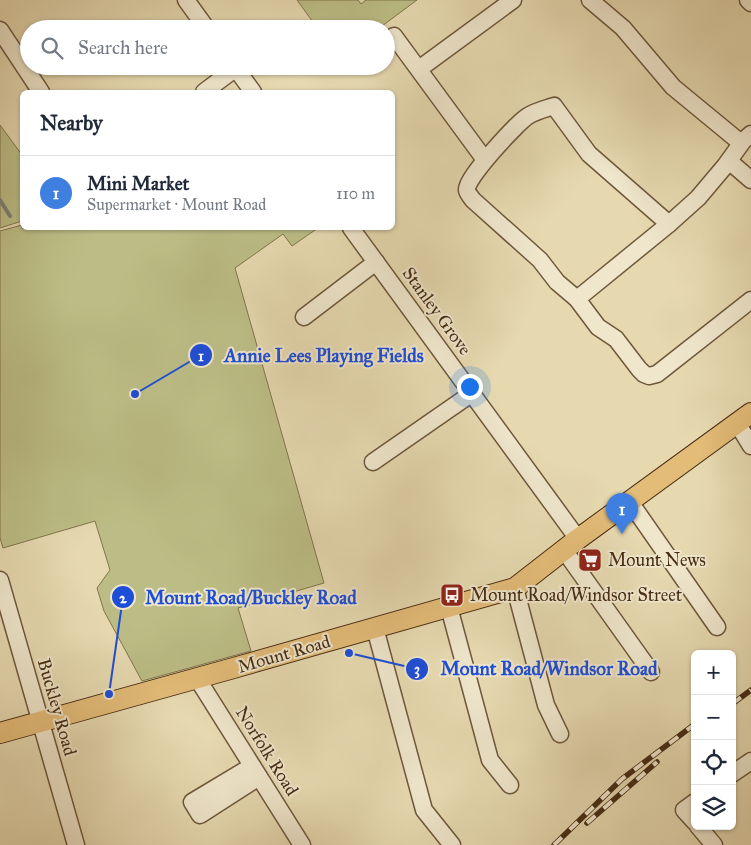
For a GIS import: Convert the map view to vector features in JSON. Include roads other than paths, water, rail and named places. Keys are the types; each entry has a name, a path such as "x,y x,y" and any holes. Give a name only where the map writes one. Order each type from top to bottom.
{"main road":[{"name":"Mount Road","path":"0,733 515,588 744,418"}],"street":[{"path":"186,0 200,20"},
{"path":"419,70 513,0"},
{"path":"577,299 698,198 746,139 673,87 624,28 591,0"},
{"path":"748,0 751,3"},
{"path":"0,30 20,61"},
{"path":"395,37 485,160"},
{"path":"29,75 39,90"},
{"path":"206,90 225,75"},
{"path":"241,75 252,90"},
{"path":"669,224 589,154 554,106 538,110 526,117 485,160 467,184 467,191 473,200 540,260 557,282 577,299 598,327 616,339 644,374 649,376 657,374 751,300"},
{"path":"729,161 751,180"},
{"name":"Stanley Grove","path":"353,230 471,394 571,545 651,672"},
{"path":"304,317 376,262"},
{"path":"373,462 471,394"},
{"path":"744,418 751,446"},
{"path":"630,502 717,627"},
{"name":"Buckley Road","path":"0,580 76,845"},
{"path":"515,588 546,705 560,734"},
{"path":"448,607 490,760 510,785"},
{"path":"375,628 424,810 452,845"},
{"name":"Norfolk Road","path":"198,678 302,845"},
{"path":"736,771 751,761"},
{"path":"701,830 714,845"}],"waterway":[{"path":"0,200 10,216"}],"railway":[{"path":"736,701 751,690"},
{"path":"554,845 622,779 691,727"},
{"path":"587,823 657,762"}],"place":[{"name":"Annie Lees Playing Fields","path":"135,394"},
{"name":"Mini Market","path":"622,534"},
{"name":"Mount News","path":"590,560"},
{"name":"Mount Road/Windsor Street","path":"452,595"},
{"name":"Mount Road/Windsor Road","path":"349,653"},
{"name":"Mount Road/Buckley Road","path":"109,694"}]}
